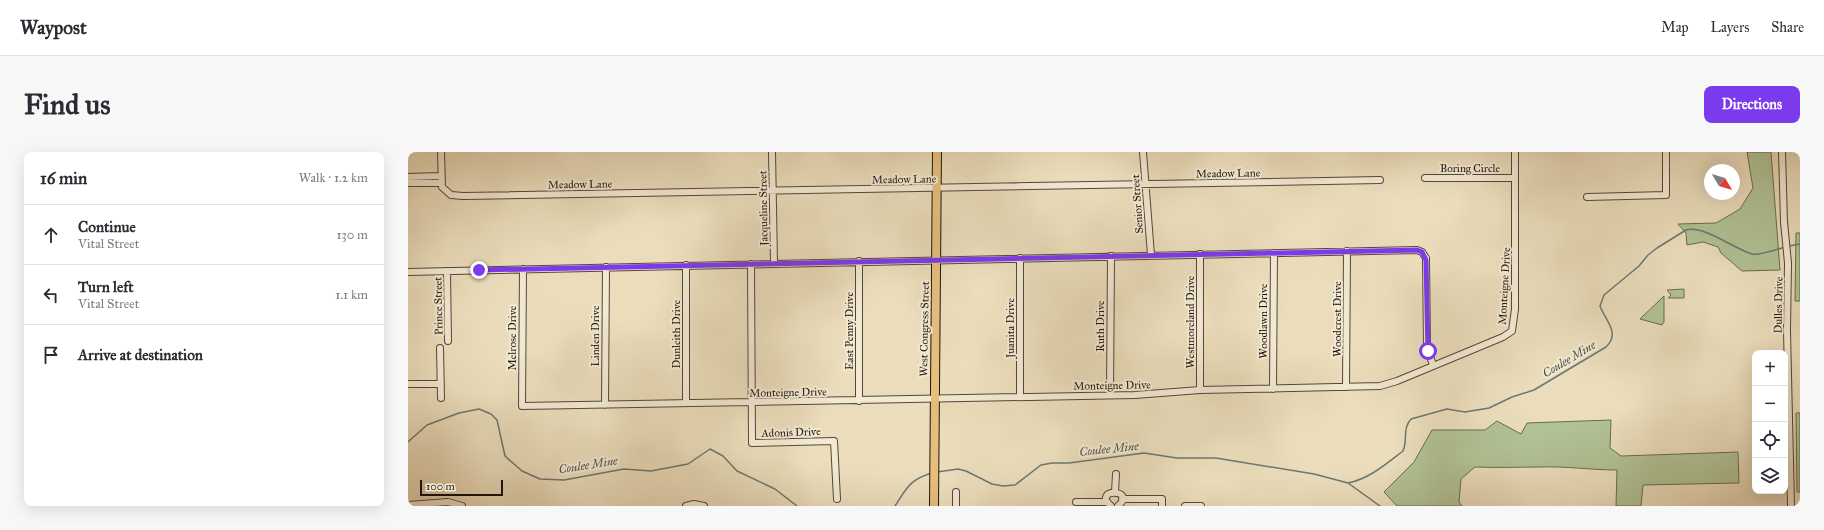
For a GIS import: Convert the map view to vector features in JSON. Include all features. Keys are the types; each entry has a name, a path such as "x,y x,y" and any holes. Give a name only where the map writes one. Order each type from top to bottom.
{"main road":[{"name":"West Congress Street","path":"934,506 933,458 937,260 937,152"}],"street":[{"path":"441,152 441,179"},
{"name":"Jacqueline Street","path":"772,152 774,263"},
{"name":"Senior Street","path":"1143,152 1151,255"},
{"name":"Monteigne Drive","path":"522,406 1135,395 1200,390 1389,385 1433,365 1503,337 1513,328 1515,309 1515,152"},
{"path":"1587,197 1666,195 1666,152"},
{"name":"Dulles Drive","path":"1782,152 1788,263 1787,331 1791,506"},
{"path":"408,177 441,179"},
{"name":"Boring Circle","path":"1425,178 1515,178"},
{"path":"408,183 441,179"},
{"name":"Meadow Lane","path":"441,179 443,190 447,193 463,196 1380,180"},
{"path":"408,272 1417,250 1425,255 1426,260 1427,347 1433,365"},
{"name":"Woodcrest Drive","path":"1346,387 1347,251"},
{"name":"Woodlawn Drive","path":"1273,389 1274,253"},
{"name":"Westmoreland Drive","path":"1200,254 1200,390"},
{"name":"Ruth Drive","path":"1110,395 1111,256"},
{"name":"Juanita Drive","path":"1020,258 1020,397"},
{"name":"East Penny Drive","path":"859,261 859,401"},
{"name":"Adonis Drive","path":"751,264 752,444 834,441 837,498"},
{"name":"Dunleith Drive","path":"686,265 686,403"},
{"name":"Linden Drive","path":"605,405 606,267"},
{"name":"Melrose Drive","path":"522,269 522,406"},
{"name":"Prince Street","path":"447,271 448,340"},
{"path":"440,348 441,398"},
{"path":"408,384 440,384"},
{"path":"1115,492 1116,474"},
{"path":"956,492 956,506"},
{"path":"1115,492 1119,494 1122,499"},
{"path":"1076,502 1109,504 1108,495 1115,492"},
{"path":"1118,506 1122,499"},
{"path":"1122,499 1162,499 1162,506"},
{"path":"408,505 448,502 462,506"},
{"path":"686,506 694,504 703,506"},
{"path":"1185,506 1201,506"}],"green space":[{"path":"1747,152 1771,152 1780,270 1742,271 1721,253 1718,247 1703,242 1687,245 1686,233 1678,224 1716,223 1740,209 1753,188"},
{"path":"1796,233 1800,233 1800,301 1795,301"},
{"path":"1684,289 1684,298 1668,298 1671,295 1667,290"},
{"path":"1664,296 1664,322 1662,325 1640,319"},
{"path":"1796,413 1800,413 1800,492 1797,492"},
{"path":"1611,420 1610,448 1621,456 1738,452 1739,483 1643,485 1641,506 1616,506 1617,470 1550,467 1475,467 1461,479 1459,502 1462,506 1397,506 1384,492 1414,462 1432,430 1485,430 1497,421 1521,434 1527,423"}],"waterway":[{"name":"Coulee Mine","path":"1348,483 1370,475 1403,451 1406,431 1408,423 1411,419 1447,409 1465,412 1489,408 1512,397 1534,390 1606,347 1610,342 1612,332 1600,306 1604,295 1639,266 1648,255 1686,230 1693,229 1710,234 1752,254 1763,253 1785,247"},
{"name":"Coulee Mine","path":"1789,246 1800,244"},
{"name":"Coulee Mine","path":"408,442 427,425 459,413 479,409 491,414 497,420 505,456 522,471 540,479 564,480 624,469 651,471 688,464 710,449 723,456 737,471 775,489 797,506"},
{"name":"Coulee Mine","path":"937,472 958,469 966,471 992,484 1003,486 1015,485 1041,465 1052,463 1069,463 1144,453 1177,458 1216,458 1314,474 1348,483 1380,506"},
{"name":"Coulee Mine","path":"895,506 909,485 918,478 932,473"}],"route":[{"path":"479,270 1417,250 1422,252 1426,258 1428,351"}]}
